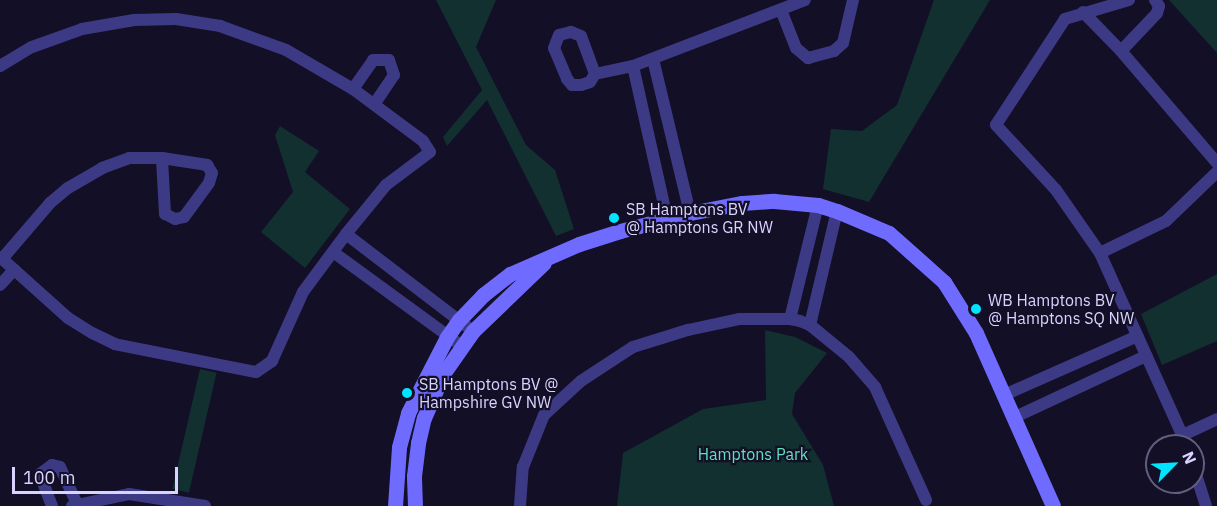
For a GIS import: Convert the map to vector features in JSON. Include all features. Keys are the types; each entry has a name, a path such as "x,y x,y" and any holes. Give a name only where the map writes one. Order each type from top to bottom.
{"street":[{"path":"595,74 653,59 805,0"},
{"path":"781,10 796,48 808,58 834,51 843,43 853,0"},
{"path":"1129,0 1065,19 996,125 1056,190 1100,253 1182,434"},
{"path":"1121,51 1157,13 1159,6 1155,0"},
{"path":"1083,12 1121,51 1217,163"},
{"path":"0,66 32,47 82,29 134,20 176,19 220,26 256,37 286,50 353,89 375,103 423,141 430,153 386,185 346,234 303,292 272,361 266,368 256,372 115,344 68,318 1,258 50,203 68,188 102,168 129,158 162,158 207,165 212,173 209,183 184,217 175,219 165,214 162,158"},
{"path":"653,59 690,213"},
{"path":"353,89 373,60 388,60 394,75 375,103"},
{"path":"633,66 667,218"},
{"path":"1100,253 1166,221 1217,172"},
{"path":"394,506 399,447 408,413 447,337 459,320 483,295 510,274 579,244 667,218 742,203 774,201 818,206 837,211 889,233 944,282 976,333 1053,506"},
{"path":"790,319 818,206"},
{"path":"810,325 837,211"},
{"path":"346,234 473,331"},
{"path":"333,252 462,346"},
{"path":"415,506 414,476 424,418 443,374 473,331 548,259"},
{"path":"0,285 14,270"},
{"path":"520,506 523,467 544,415 581,381 633,347 688,330 739,319 790,319 810,325 849,357 875,387 926,500"},
{"path":"1004,395 1138,336"},
{"path":"1015,417 1146,356"},
{"path":"1194,434 1217,419"},
{"path":"52,506 40,474 55,465 60,467 75,505 129,494 205,506"}],"green space":[{"path":"436,0 496,0 476,47 526,145 555,170 574,229 556,236 487,100 447,146 443,137 482,90"},
{"path":"934,0 990,0 869,202 823,189 831,129 862,131 897,105"},
{"path":"1169,0 1217,0 1217,53"},
{"path":"280,126 319,151 305,172 350,209 305,268 261,232 293,192 275,135"},
{"path":"1217,274 1217,341 1162,365 1141,314"},
{"name":"Hamptons Park","path":"765,330 795,337 827,353 795,393 792,414 823,465 834,506 617,506 623,453 703,409 766,400"},
{"path":"200,369 217,373 189,493 172,489"}],"place":[{"name":"SB Hamptons BV @ Hamptons GR NW","path":"614,218"},
{"name":"WB Hamptons BV @ Hamptons SQ NW","path":"976,309"},
{"name":"SB Hamptons BV @ Hampshire GV NW","path":"407,393"}]}
